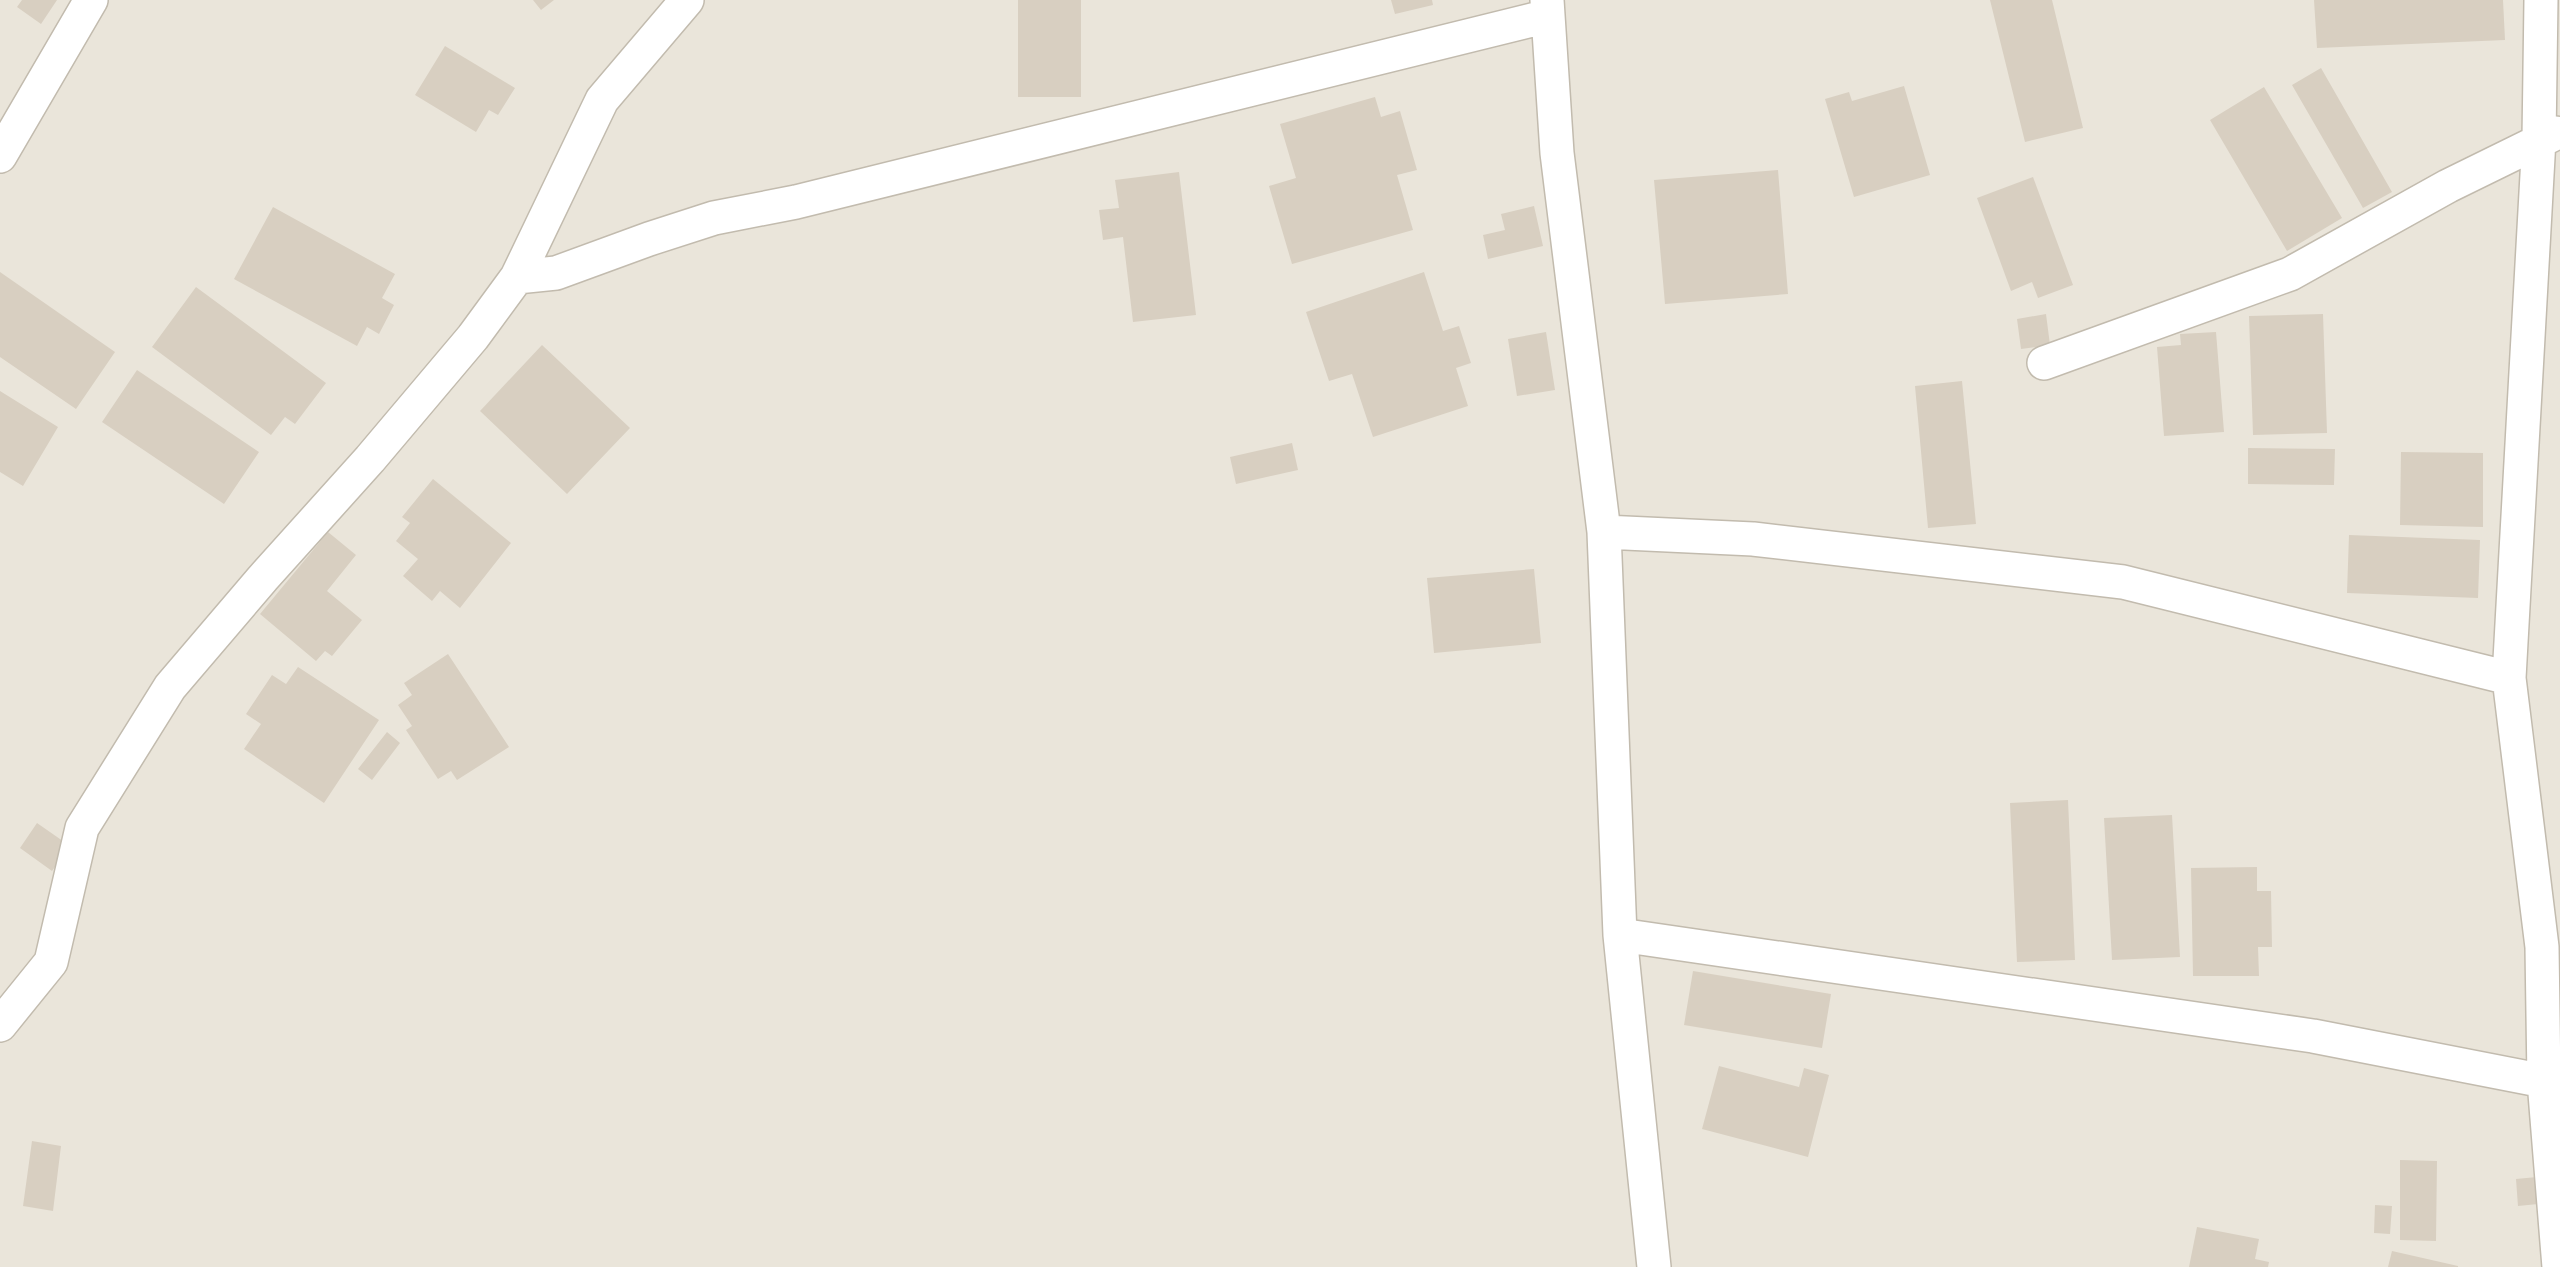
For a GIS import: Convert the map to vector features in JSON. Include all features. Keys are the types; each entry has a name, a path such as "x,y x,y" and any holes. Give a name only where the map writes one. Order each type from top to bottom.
{"street":[{"path":"0,156 91,0"},
{"path":"0,1025 51,962 82,828 170,687 473,337 517,277 602,100 687,0"},
{"path":"2541,0 2550,135 2509,678 2542,946 2544,1081 2559,1267"},
{"path":"517,277 555,273 714,218 796,202 1547,8 1557,153 1604,532 1620,935 1654,1267"},
{"path":"2044,363 2290,274 2448,186 2550,135"},
{"path":"1604,532 1753,539 2123,582 2509,678"},
{"path":"1620,935 2313,1036 2544,1081"}],"shaded area":[{"path":"0,0 2560,0 2560,1267 0,1267"}],"building":[{"path":"22,0 57,0 41,24 17,7"},
{"path":"533,0 554,0 541,10"},
{"path":"1018,0 1081,0 1081,97 1018,97"},
{"path":"1391,0 1432,0 1433,5 1395,14"},
{"path":"1990,0 2052,0 2083,128 2025,142"},
{"path":"2314,0 2503,0 2505,40 2317,48"},
{"path":"445,46 515,88 498,115 489,110 476,132 415,95"},
{"path":"2321,68 2392,192 2363,208 2292,85"},
{"path":"1904,86 1930,175 1854,197 1825,99 1849,92 1852,101"},
{"path":"2264,87 2342,218 2287,251 2210,120"},
{"path":"1375,97 1381,117 1400,111 1417,170 1397,175 1413,230 1292,264 1269,186 1296,178 1280,124"},
{"path":"1778,170 1788,294 1665,304 1654,180"},
{"path":"1179,172 1196,315 1133,322 1123,237 1103,240 1099,210 1119,208 1115,180"},
{"path":"2033,177 2073,285 2038,298 2032,282 2011,291 1977,198"},
{"path":"1534,206 1543,246 1488,259 1483,235 1505,230 1501,214"},
{"path":"273,207 395,274 382,298 394,305 379,334 367,327 357,346 234,279"},
{"path":"0,272 115,352 76,409 0,357"},
{"path":"1424,272 1443,331 1459,326 1471,363 1456,368 1468,406 1373,437 1352,374 1329,381 1306,312"},
{"path":"196,287 326,383 295,424 285,417 271,435 152,347"},
{"path":"2046,314 2050,345 2021,349 2017,319"},
{"path":"2323,314 2327,433 2253,435 2249,316"},
{"path":"1546,332 1555,390 1517,396 1508,339"},
{"path":"2216,332 2224,432 2164,436 2157,347 2181,345 2180,334"},
{"path":"542,345 630,428 567,494 480,411"},
{"path":"137,370 259,452 224,504 102,422"},
{"path":"1962,381 1976,524 1928,528 1915,386"},
{"path":"0,391 58,427 23,486 0,472"},
{"path":"1292,443 1298,470 1236,484 1230,457"},
{"path":"2248,448 2335,449 2334,485 2248,484"},
{"path":"2401,452 2483,453 2483,527 2400,525"},
{"path":"433,479 511,543 460,608 440,591 432,601 403,576 418,559 396,541 410,523 402,517"},
{"path":"328,532 356,555 327,591 362,620 332,656 325,651 316,661 260,614"},
{"path":"2349,535 2480,540 2478,598 2347,593"},
{"path":"1534,569 1541,643 1434,653 1427,578"},
{"path":"448,654 509,747 457,780 451,771 438,779 406,730 412,726 398,705 412,695 404,683"},
{"path":"298,667 379,720 324,803 244,749 261,724 246,714 272,675 286,684"},
{"path":"387,732 400,743 372,780 358,769"},
{"path":"2068,800 2075,960 2017,962 2010,803"},
{"path":"2172,815 2180,957 2112,960 2104,818"},
{"path":"37,823 70,846 52,871 20,848"},
{"path":"2257,867 2257,891 2271,891 2272,947 2258,947 2259,976 2193,976 2191,868"},
{"path":"1693,971 1831,994 1822,1048 1684,1025"},
{"path":"1719,1066 1799,1087 1804,1068 1829,1075 1808,1157 1702,1129"},
{"path":"32,1141 61,1146 53,1211 23,1206"},
{"path":"2400,1160 2437,1161 2436,1241 2400,1240"},
{"path":"2537,1177 2538,1204 2518,1206 2516,1179"},
{"path":"2375,1205 2392,1206 2390,1234 2374,1233"},
{"path":"2197,1227 2259,1239 2255,1259 2269,1262 2268,1267 2189,1267"},
{"path":"2392,1251 2458,1266 2458,1267 2388,1267"}]}
